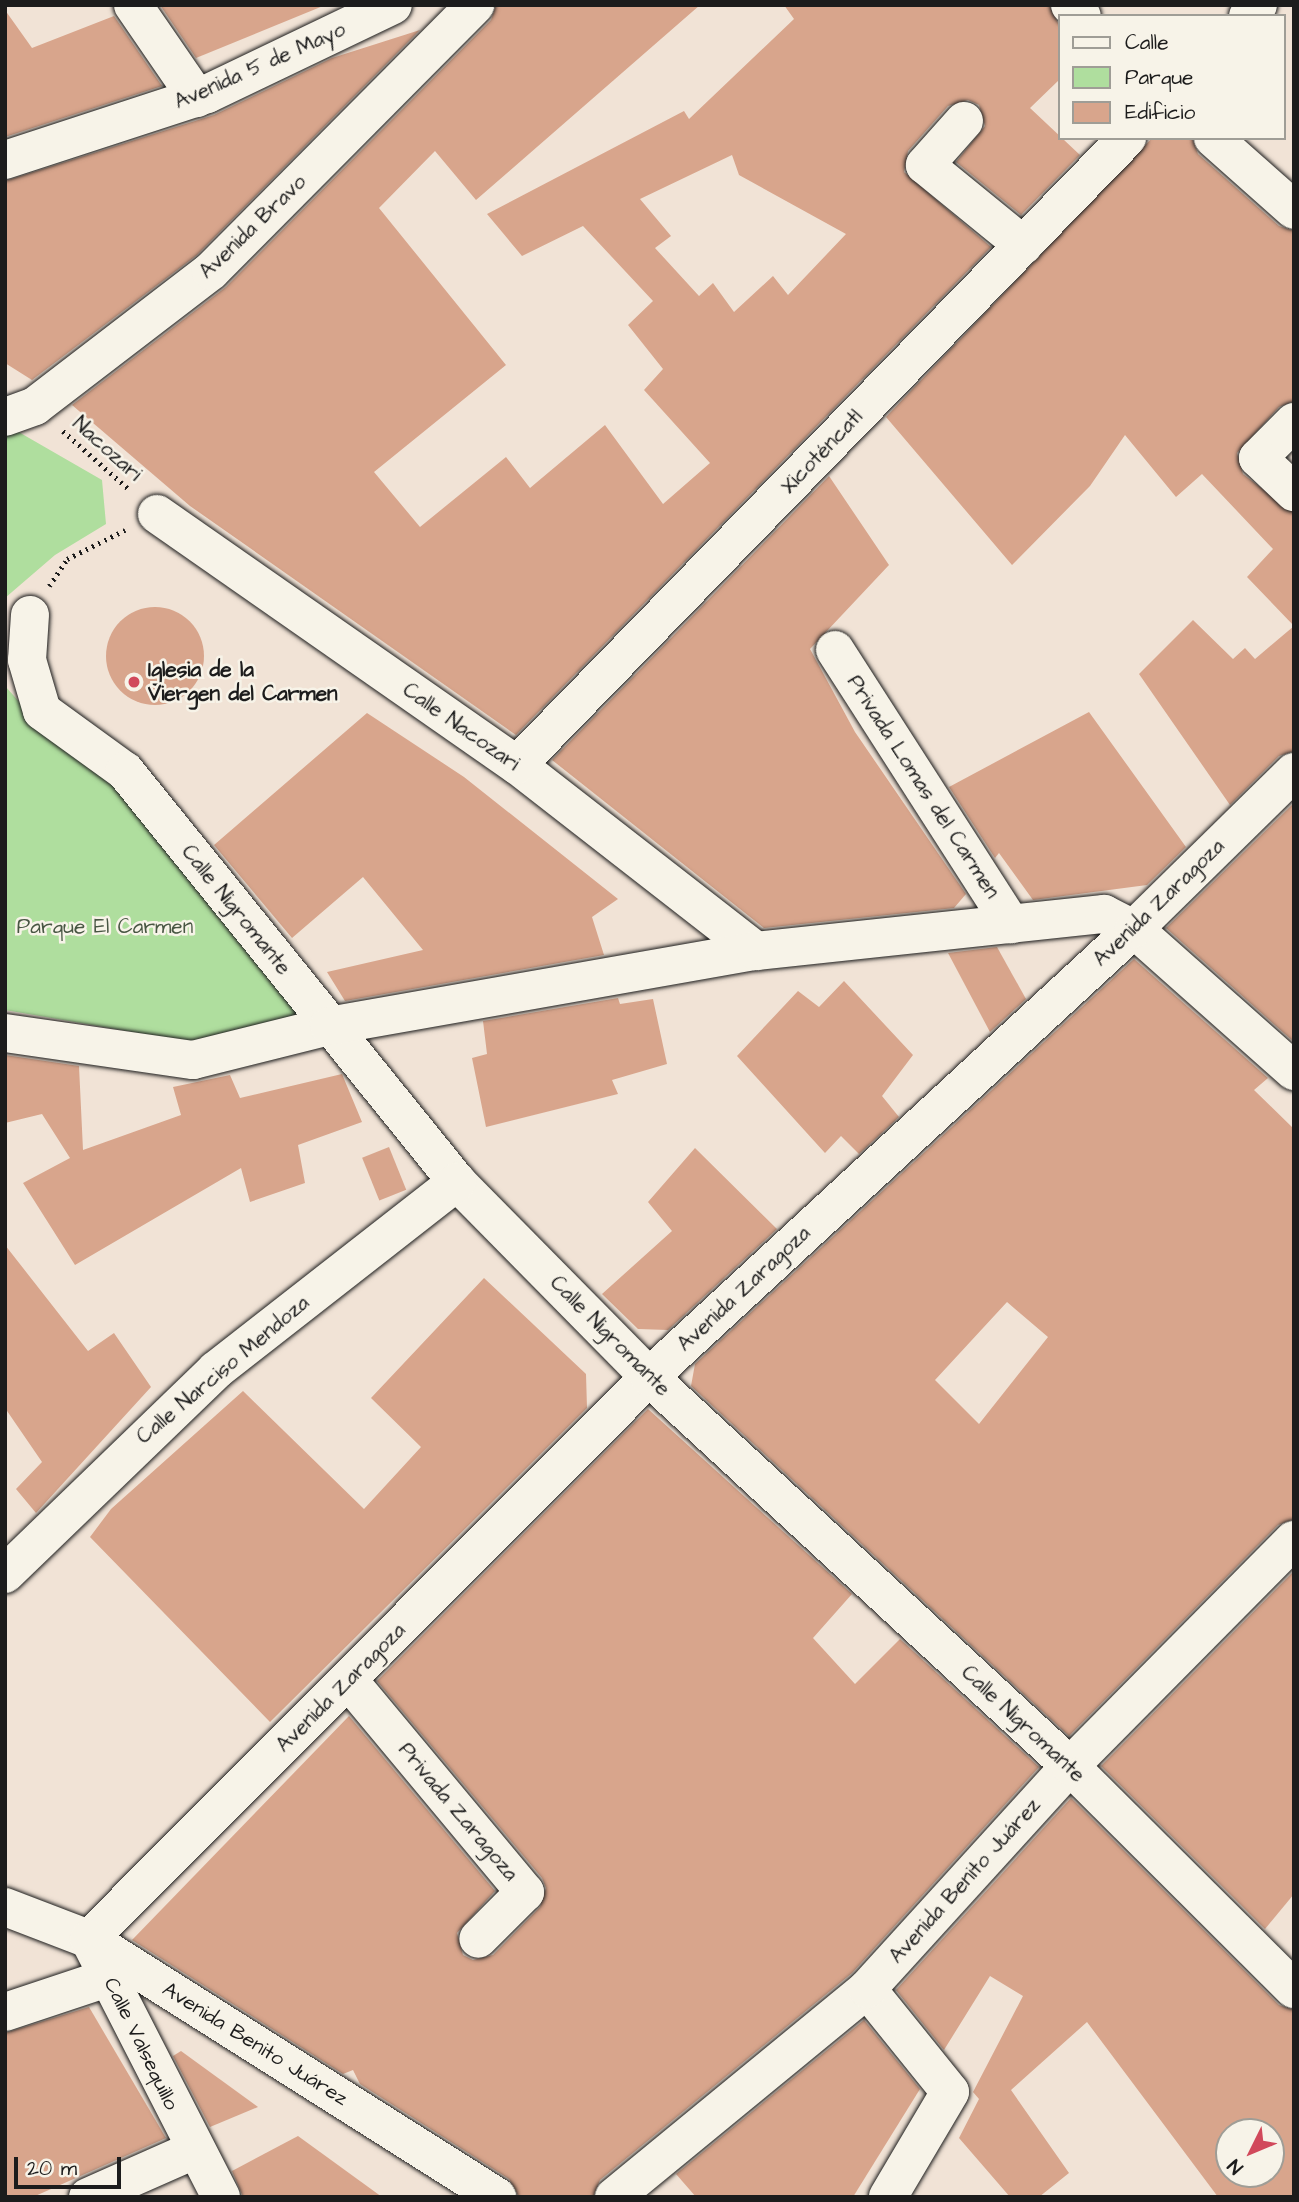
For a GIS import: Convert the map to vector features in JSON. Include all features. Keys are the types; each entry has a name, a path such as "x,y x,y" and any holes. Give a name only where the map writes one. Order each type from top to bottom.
{"street":[{"path":"133,5 202,96"},
{"path":"149,5 202,96"},
{"name":"Avenida 5 de Mayo","path":"5,160 202,96 393,5"},
{"name":"Avenida Bravo","path":"20,412 211,271 475,5"},
{"path":"964,121 925,165 1023,245"},
{"name":"Xicoténcatl","path":"517,765 1125,140"},
{"path":"1215,140 1294,211"},
{"path":"1294,422 1258,457 1294,492"},
{"name":"Calle Nacozari","path":"157,514 517,765 757,951"},
{"name":"Calle Nigromante","path":"30,615 27,660 42,711 125,771 457,1182 649,1377 1070,1766 1294,1989"},
{"name":"Privada Lomas del Carmen","path":"835,650 1011,924"},
{"name":"Avenida Zaragoza","path":"89,1939 649,1377 1119,921 1294,772"},
{"path":"5,1033 193,1060 329,1026 757,951 1011,924 1119,921 1294,1071"},
{"name":"Calle Narciso Mendoza","path":"5,1574 216,1370 457,1182"},
{"name":"Avenida Benito Juárez","path":"614,2197 867,1989 1070,1766 1294,1540"},
{"name":"Privada Zaragoza","path":"349,1681 525,1892 478,1940"},
{"name":"Avenida Benito Juárez","path":"5,1907 89,1939 122,1973 497,2197"},
{"path":"5,2012 122,1973"},
{"name":"Calle Valsequillo","path":"122,1973 192,2151 220,2197"},
{"path":"867,1989 950,2092 888,2197"},
{"path":"88,2197 192,2151"}],"path":[{"name":"Nacozari","path":"20,412 157,514"},
{"path":"30,615 67,559 157,514"}],"green space":[{"path":"10,427 102,480 106,524 55,555 5,598 5,429"},
{"name":"Parque El Carmen","path":"5,686 40,725 113,782 314,1024 196,1043 5,1010"}],"building":[{"path":"160,5 323,5 323,6 196,58"},
{"path":"496,5 700,5 476,200 435,151 379,208 506,365 374,472 420,527 506,457 530,488 605,425 663,504 710,463 644,390 663,369 628,325 653,301 583,226 522,256 487,214 684,111 689,119 794,19 784,5 1049,5 1058,23 1058,81 1030,108 1058,134 1058,140 1064,140 1080,155 1021,215 956,162 985,126 979,105 968,100 948,106 908,151 904,172 991,247 516,735 190,506 72,405 226,287 491,20","holes":["732,155 739,175 846,234 788,295 773,276 734,312 713,283 699,296 655,248 671,236 640,199"]},
{"path":"5,10 32,48 114,16 162,86 5,137"},
{"path":"420,30 197,255 32,380 5,363 5,181 214,115 332,58"},
{"path":"1150,140 1193,140 1198,154 1279,226 1294,231 1294,401 1279,407 1237,453 1243,474 1294,513 1294,626 1247,577 1273,549 1202,474 1176,497 1125,435 1090,486 1012,565 886,417"},
{"path":"829,476 889,565 810,649 855,732 966,894 954,908 764,928 552,760"},
{"path":"155,607 174,611 190,621 200,637 204,656 200,675 190,691 174,701 155,705 136,701 120,691 110,675 106,656 110,637 120,621 136,611"},
{"path":"1193,620 1233,659 1245,648 1255,659 1294,626 1294,751 1279,756 1230,805 1139,674"},
{"path":"1089,712 1186,847 1147,885 1033,900 999,853 995,858 949,787"},
{"path":"367,713 464,777 618,899 592,917 604,955 345,1001 327,972 423,950 363,877 292,938 214,845"},
{"path":"1294,803 1294,1042 1166,928"},
{"path":"997,947 1026,999 990,1032 948,953"},
{"path":"1134,959 1268,1078 1254,1090 1294,1129 1294,1519 1278,1525 1069,1736 691,1386 695,1364","holes":["1007,1302 1048,1337 979,1424 935,1380"]},
{"path":"844,981 913,1055 882,1096 899,1117 859,1154 841,1136 825,1153 737,1056 798,991 819,1007"},
{"path":"618,998 620,1004 653,999 667,1064 612,1080 618,1094 486,1127 472,1058 487,1054 483,1021"},
{"path":"5,1055 79,1066 83,1150 181,1115 173,1087 230,1075 240,1098 342,1074 362,1122 298,1145 305,1183 250,1202 241,1168 75,1265 23,1183 70,1158 42,1114 5,1123"},
{"path":"389,1147 406,1190 379,1201 362,1158"},
{"path":"695,1148 777,1229 668,1330 638,1329 602,1294 672,1231 648,1202"},
{"path":"5,1245 88,1351 114,1333 151,1387 36,1513 16,1489 42,1462 5,1408"},
{"path":"484,1278 586,1374 587,1408 270,1722 90,1537 111,1509 243,1391 364,1509 421,1447 371,1398"},
{"path":"648,1409 852,1594 813,1638 855,1684 900,1639 1039,1767 852,1973 600,2180 593,2197 519,2197 509,2179 360,2084 353,2070 343,2074 132,1940 349,1716 495,1891 457,1933 463,1955 473,1960 493,1955 540,1907 546,1888 542,1878 377,1681"},
{"path":"1294,1571 1294,1894 1265,1929 1101,1766"},
{"path":"1071,1798 1279,2005 1294,2010 1294,2197 1218,2197 1087,2022 1011,2090 1069,2173 1039,2197 1010,2197 959,2138 979,2099 973,2092 1023,1996 990,1976 944,2050 896,1990"},
{"path":"89,2007 166,2138 33,2197 5,2197 5,2033"},
{"path":"864,2020 920,2089 853,2197 696,2197 676,2174"},
{"path":"181,2051 258,2107 210,2127 173,2056"},
{"path":"298,2136 382,2197 243,2197 232,2171"}],"place":[{"name":"Iglesia de la Viergen del Carmen","path":"134,682"}]}
